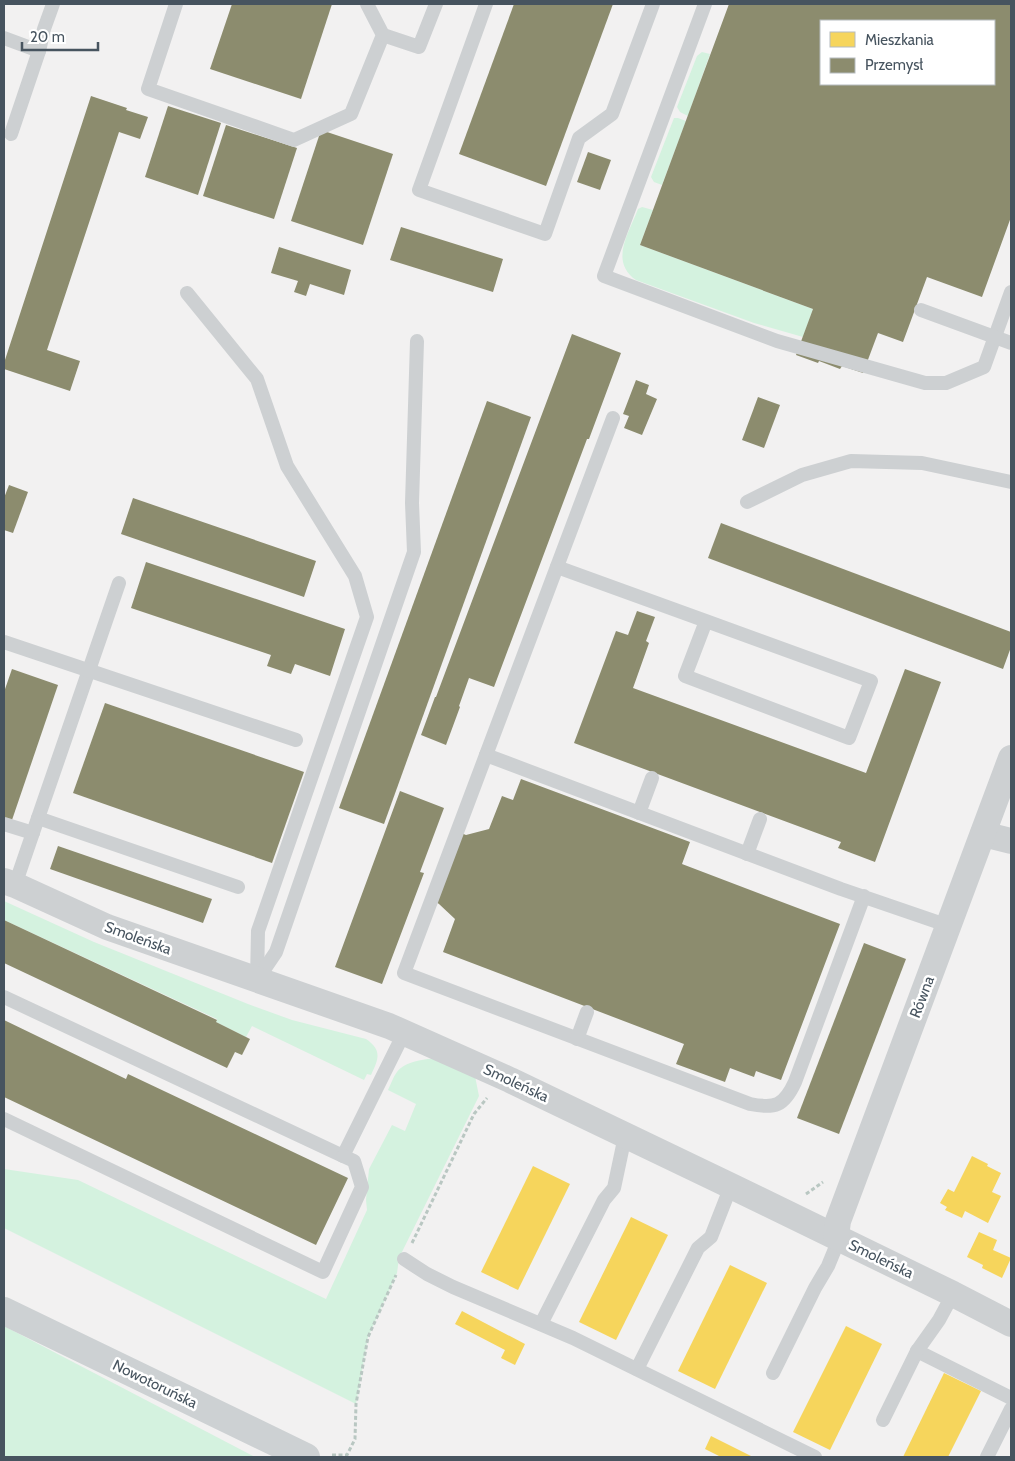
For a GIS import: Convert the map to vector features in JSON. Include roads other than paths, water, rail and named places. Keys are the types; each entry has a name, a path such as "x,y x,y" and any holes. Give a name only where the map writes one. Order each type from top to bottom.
{"main road":[{"name":"Nowotoruńska","path":"4,1311 306,1457"}],"street":[{"name":"Równa","path":"836,1237 838,1221 1011,758"},
{"path":"983,834 1011,841"},
{"name":"Smoleńska","path":"9,883 107,927 404,1033 510,1080 836,1237 1011,1324"}],"lane":[{"path":"11,134 53,4"},
{"path":"176,4 148,88 294,140 350,114 383,35"},
{"path":"367,4 383,35 419,47 436,4"},
{"path":"486,4 419,190 545,234 578,138 612,114 653,4"},
{"path":"705,4 604,276 777,341 926,383 946,383 984,367 1011,292"},
{"path":"4,38 39,51"},
{"path":"187,293 257,379 287,466 355,576 367,617 258,931 257,980"},
{"path":"921,310 1011,344"},
{"path":"257,980 276,952 414,552 412,503 417,341"},
{"path":"613,418 404,973 750,1104 774,1106 781,1103 791,1091 795,1082 864,896"},
{"path":"747,502 802,475 851,461 922,463 1011,482"},
{"path":"557,567 706,621 871,681 848,738 685,676 706,621"},
{"path":"9,883 33,833 119,583"},
{"path":"4,642 296,740"},
{"path":"486,755 841,889 949,926"},
{"path":"639,812 652,778"},
{"path":"38,818 238,887"},
{"path":"747,854 760,819"},
{"path":"4,824 33,833"},
{"path":"4,997 354,1161 362,1187 323,1272 4,1120"},
{"path":"577,1039 587,1012"},
{"path":"343,1156 404,1033"},
{"path":"541,1324 604,1200 614,1188 625,1136"},
{"path":"637,1370 698,1248 711,1237 731,1186"},
{"path":"773,1373 828,1266 835,1249 836,1237"},
{"path":"404,1258 427,1274 573,1338 815,1457"},
{"path":"883,1420 917,1351 953,1294"},
{"path":"917,1351 1011,1398"},
{"path":"987,1457 1011,1410"}]}
